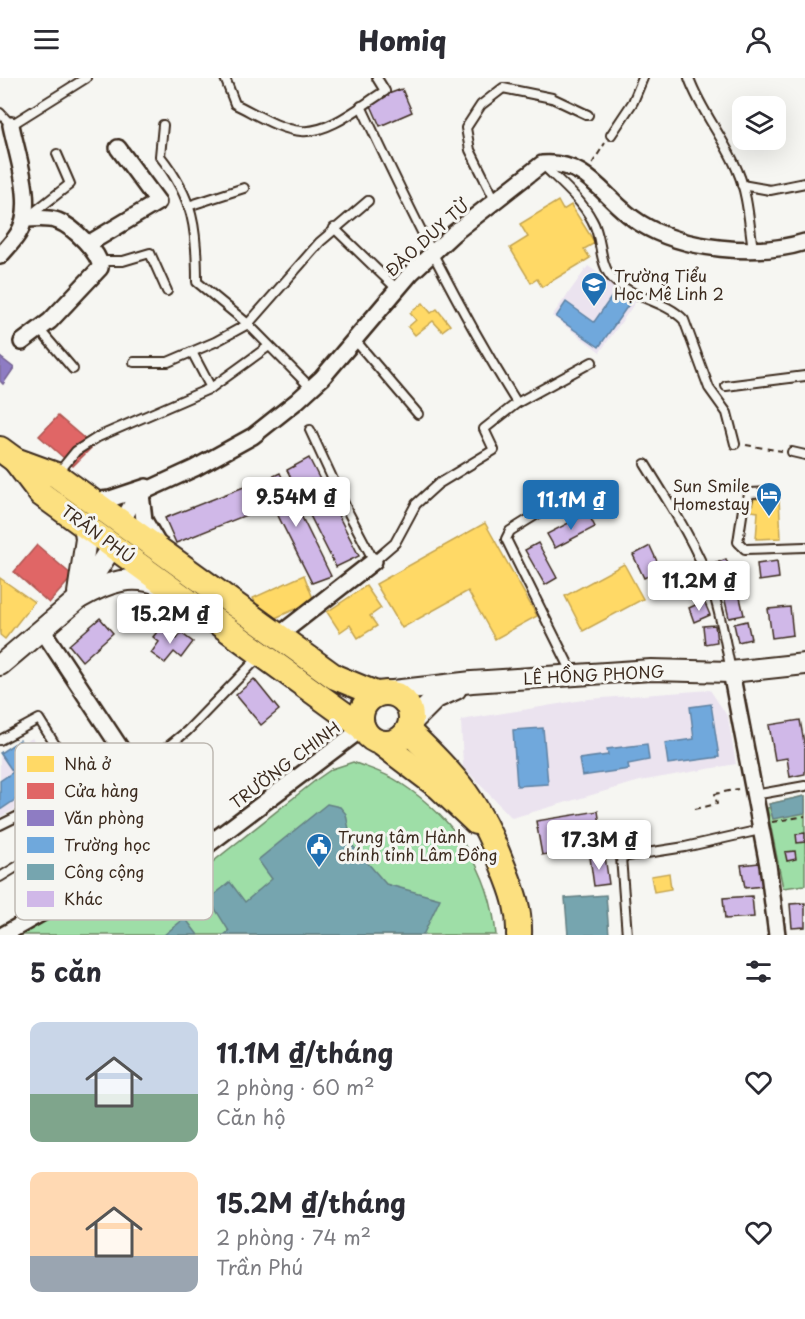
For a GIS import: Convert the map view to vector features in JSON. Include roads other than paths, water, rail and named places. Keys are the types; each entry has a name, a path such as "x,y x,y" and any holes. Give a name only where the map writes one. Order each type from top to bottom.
{"main road":[{"name":"TRẦN PHÚ","path":"8,455 56,475 168,555 372,735 439,787 491,836"},
{"name":"TRẦN PHÚ","path":"8,455 41,494 182,595 335,677 380,693"},
{"path":"113,545 122,522"},
{"path":"380,693 399,695 410,708 410,727 397,741 372,735 361,712 369,699 380,693"},
{"name":"TRẦN PHÚ","path":"410,727 468,792 491,836 518,904 519,935"}],"street":[{"path":"0,256 18,235 25,219 27,205 6,119"},
{"path":"87,244 158,202 118,148"},
{"path":"542,164 555,163 585,174 620,208 652,230 693,244 728,249 753,249 805,242"},
{"name":"ĐÀO DUY TỪ","path":"122,522 133,502 141,494 155,485 195,468 252,436 311,388 397,289 431,254 496,202 518,181 542,164"},
{"path":"22,342 39,329 100,268 101,261 87,244 59,221 25,219"},
{"path":"92,501 110,499 155,485"},
{"path":"141,494 144,520 150,532 168,555"},
{"path":"78,599 86,539 84,524"},
{"path":"78,599 113,545"},
{"path":"271,644 374,561"},
{"path":"0,665 43,631 78,599 100,586 130,580 158,584 182,595"},
{"path":"43,631 117,743"},
{"name":"LÊ HỒNG PHONG","path":"380,693 472,682 573,675 651,670 731,672 805,664"},
{"path":"731,672 768,866 777,935"},
{"path":"410,727 436,698 472,682"},
{"name":"TRƯỜNG CHINH","path":"213,841 372,735"},
{"name":"TRƯỜNG CHINH","path":"2,934 28,920"}],"lane":[{"path":"6,119 86,78"},
{"path":"225,78 235,104 285,128 303,132 327,126 386,91 377,78"},
{"path":"611,135 633,102 644,78"},
{"path":"689,78 716,134 738,171 753,249"},
{"path":"496,202 470,150 466,128 481,105 503,88 552,98 588,114"},
{"path":"361,106 431,254 517,403"},
{"path":"163,125 160,156 177,178 197,231 197,282 248,324 311,388"},
{"path":"25,219 70,184 57,154"},
{"path":"542,164 592,218 600,235 603,263 613,279 632,293 677,312 684,320 710,388 726,413 735,444"},
{"path":"742,185 771,190 805,183"},
{"path":"188,206 244,188"},
{"path":"134,362 168,362 248,324 286,277 334,228 368,201"},
{"path":"334,228 397,289"},
{"path":"101,261 123,261 150,253 167,291"},
{"path":"39,329 73,369"},
{"path":"354,339 418,414"},
{"path":"56,475 76,451 98,437 211,388 269,346"},
{"path":"192,352 211,388"},
{"path":"310,430 347,510 374,561 395,543 417,504 431,491 494,450 484,429 517,403 592,362"},
{"path":"726,386 805,376"},
{"path":"792,452 805,455"},
{"path":"645,464 680,520 705,572 718,610 731,672"},
{"path":"770,492 750,493 743,509 738,542 745,549 805,547"},
{"path":"563,498 510,531 506,539 573,675"},
{"path":"172,743 187,731 271,644"},
{"path":"0,740 39,718 54,743"},
{"path":"754,791 805,786"},
{"path":"0,825 15,818"},
{"path":"627,935 621,857 685,847 760,827"},
{"path":"213,835 217,839"},
{"path":"0,877 15,868"}],"place":[{"name":"Trường Tiểu Học Mê Linh 2","path":"594,308"},
{"name":"Sun Smile Homestay","path":"769,518"},
{"name":"Trung tâm Hành chính tỉnh Lâm Đồng","path":"319,869"}]}
